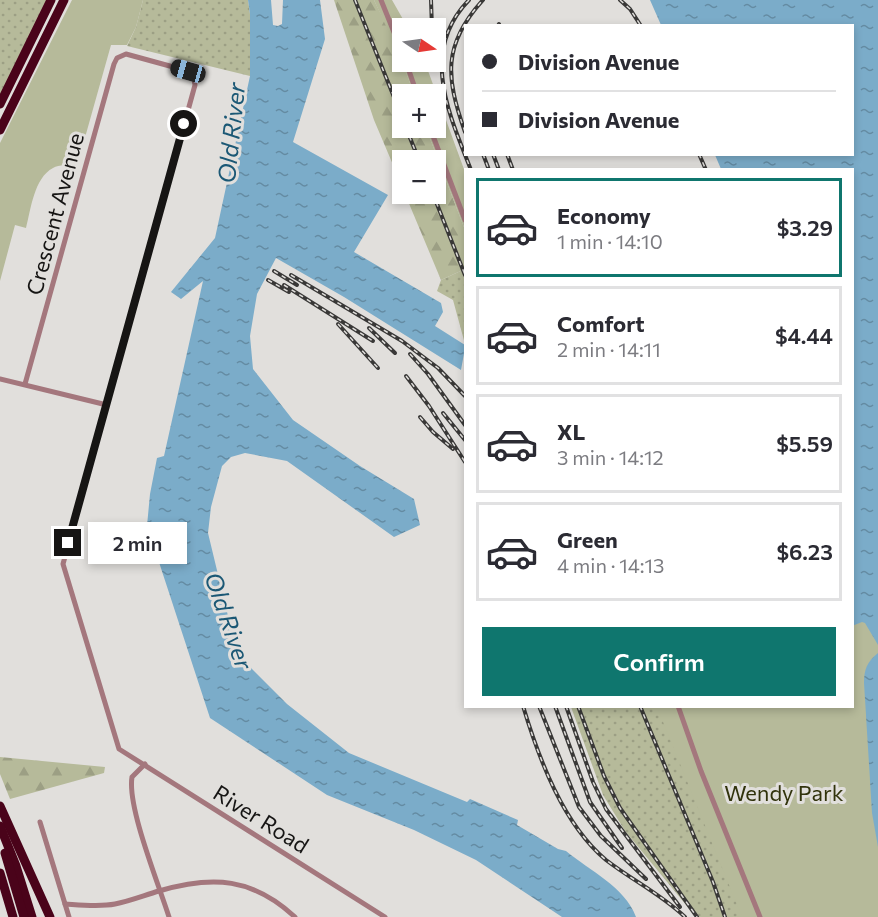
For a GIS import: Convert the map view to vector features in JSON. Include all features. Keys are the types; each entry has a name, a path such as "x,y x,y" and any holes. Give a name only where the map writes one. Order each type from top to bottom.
{"highway":[{"path":"0,104 51,0"},
{"path":"0,130 64,0"},
{"path":"0,806 50,917"},
{"path":"0,826 16,866 32,917"},
{"path":"0,839 24,917"},
{"path":"0,873 13,917"}],"street":[{"path":"381,0 392,27"},
{"name":"Crescent Avenue","path":"25,384 114,64 122,55 132,56 188,71 195,85 107,405"},
{"path":"434,138 464,217"},
{"path":"0,379 107,405"},
{"name":"River Road","path":"107,405 63,564 119,749 385,917"},
{"path":"679,708 701,771 760,917"},
{"path":"145,764 132,777 132,794 139,825 169,917"},
{"path":"40,822 69,917"},
{"path":"65,904 112,904 193,882 228,882 253,888 273,899 295,917"}],"green space":[{"path":"0,0 51,0 0,104"},
{"path":"72,0 143,0 136,27 127,45 111,45 77,166 55,167 41,179 34,195 26,228 15,225 0,281 0,143"},
{"path":"143,0 248,0 250,76 127,46 136,27"},
{"path":"334,0 374,0 392,37 392,72 406,72 410,84 392,84 392,138 430,138 434,150 392,150 392,162 374,120"},
{"path":"374,0 392,0 402,18 392,18 392,39"},
{"path":"406,72 428,72 433,84 410,84"},
{"path":"446,120 464,169 464,227 446,180 446,150 434,150 430,138 446,138"},
{"path":"446,180 464,227 464,269 441,280 409,204 446,204"},
{"path":"464,269 464,340 453,300 437,291 441,280"},
{"name":"Wendy Park","path":"854,609 878,637 878,917 742,917 657,708 854,708"},
{"path":"571,708 670,708 755,917 696,917 625,831 603,795"},
{"path":"0,757 105,767 104,773 10,799 0,774"}],"water":[{"name":"Old River","path":"248,0 271,0 273,25 278,26 282,24 283,0 320,0 325,39 293,142 388,195 354,252 441,303 443,312 435,326 464,344 464,354 461,370 344,297 276,258 257,294 250,336 253,369 293,420 360,466 414,499 420,525 394,537 287,461 245,453 231,457 222,466 211,507 208,533 235,645 252,669 287,704 349,753 467,802 470,799 518,820 517,825 558,849 566,851 606,880 623,896 636,917 562,917 476,860 414,830 327,795 210,718 156,553 145,547 150,494 157,458 164,456 203,281 181,299 171,292 215,238 250,76"},
{"path":"650,0 878,0 878,645 865,623 854,625 854,168 721,168 715,156 854,156 854,24 661,24"},
{"path":"878,653 878,847 872,813 864,683 867,666"}],"railway":[{"path":"355,0 392,92"},
{"path":"431,0 432,18"},
{"path":"464,152 448,105 443,83 442,61 445,40 454,20 469,0"},
{"path":"465,24 483,0"},
{"path":"620,0 630,9 640,24"},
{"path":"464,26 454,47 452,78 454,95 464,129"},
{"path":"410,138 415,150"},
{"path":"465,156 470,168"},
{"path":"484,156 488,168"},
{"path":"494,156 498,168"},
{"path":"508,156 512,168"},
{"path":"700,156 705,168"},
{"path":"437,204 464,272"},
{"path":"274,271 297,285"},
{"path":"291,275 402,341 438,368 464,395"},
{"path":"268,280 289,292"},
{"path":"284,285 373,341"},
{"path":"338,324 378,368"},
{"path":"369,328 395,353"},
{"path":"410,354 428,374 464,424"},
{"path":"406,376 429,406 464,460"},
{"path":"443,413 464,439"},
{"path":"420,417 453,449"},
{"path":"524,708 545,769 577,828 606,860 685,917"},
{"path":"540,708 579,807 601,836 646,879"},
{"path":"556,708 590,802 622,848"},
{"path":"567,708 593,782 606,809 680,907"},
{"path":"579,708 604,776 620,808 697,917"},
{"path":"641,708 713,882 725,917"}],"route":[{"path":"68,543 184,124"}]}
